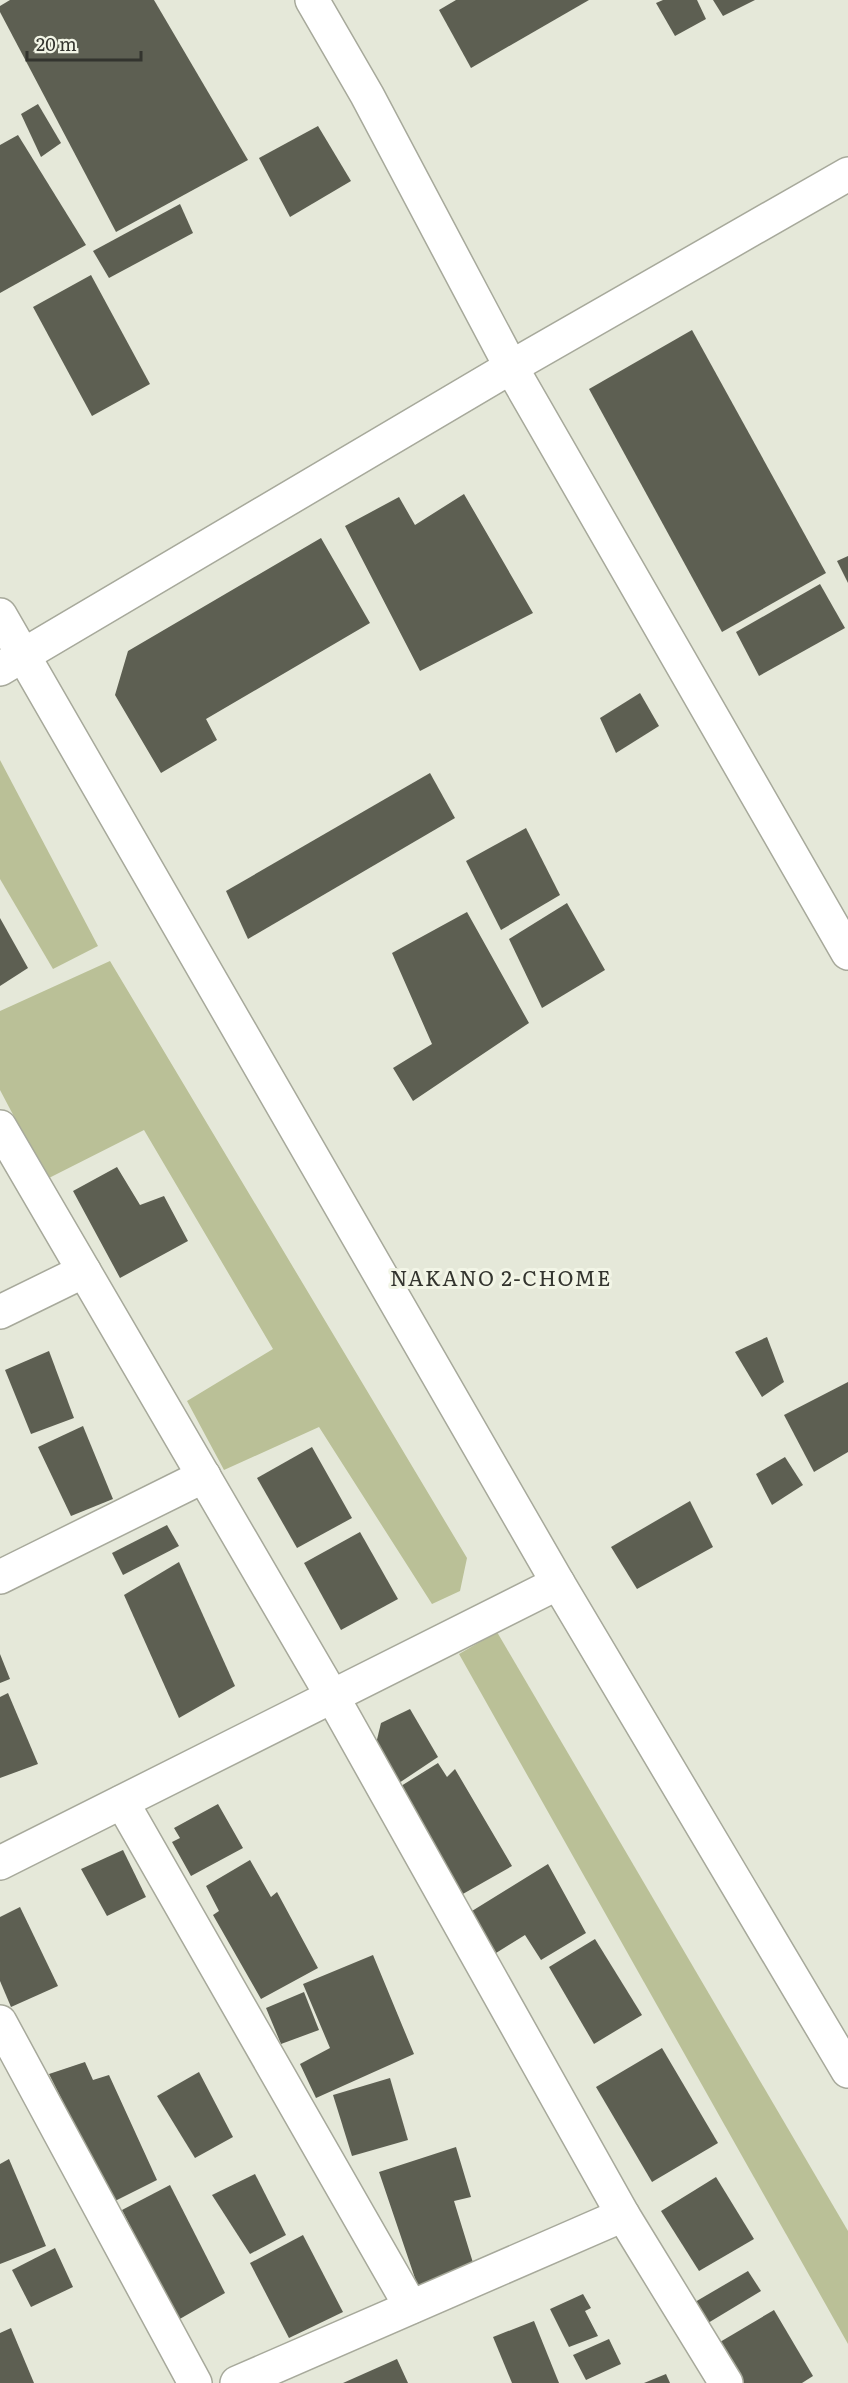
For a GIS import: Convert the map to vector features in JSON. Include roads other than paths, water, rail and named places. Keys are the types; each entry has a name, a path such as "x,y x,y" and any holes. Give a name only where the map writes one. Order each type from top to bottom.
{"street":[{"path":"312,0 367,95 511,367 848,954"},
{"path":"12,662 511,367 848,174"},
{"path":"0,615 12,662 848,2071"},
{"path":"0,1127 332,1696 623,2215 726,2383"},
{"path":"0,1312 84,1271"},
{"path":"0,1577 204,1476"},
{"path":"0,1863 558,1582"},
{"path":"122,1802 411,2307"},
{"path":"0,2022 195,2383"},
{"path":"237,2383 623,2215"}],"district":[{"name":"NAKANO 2-CHOME","path":"501,1279"}]}
